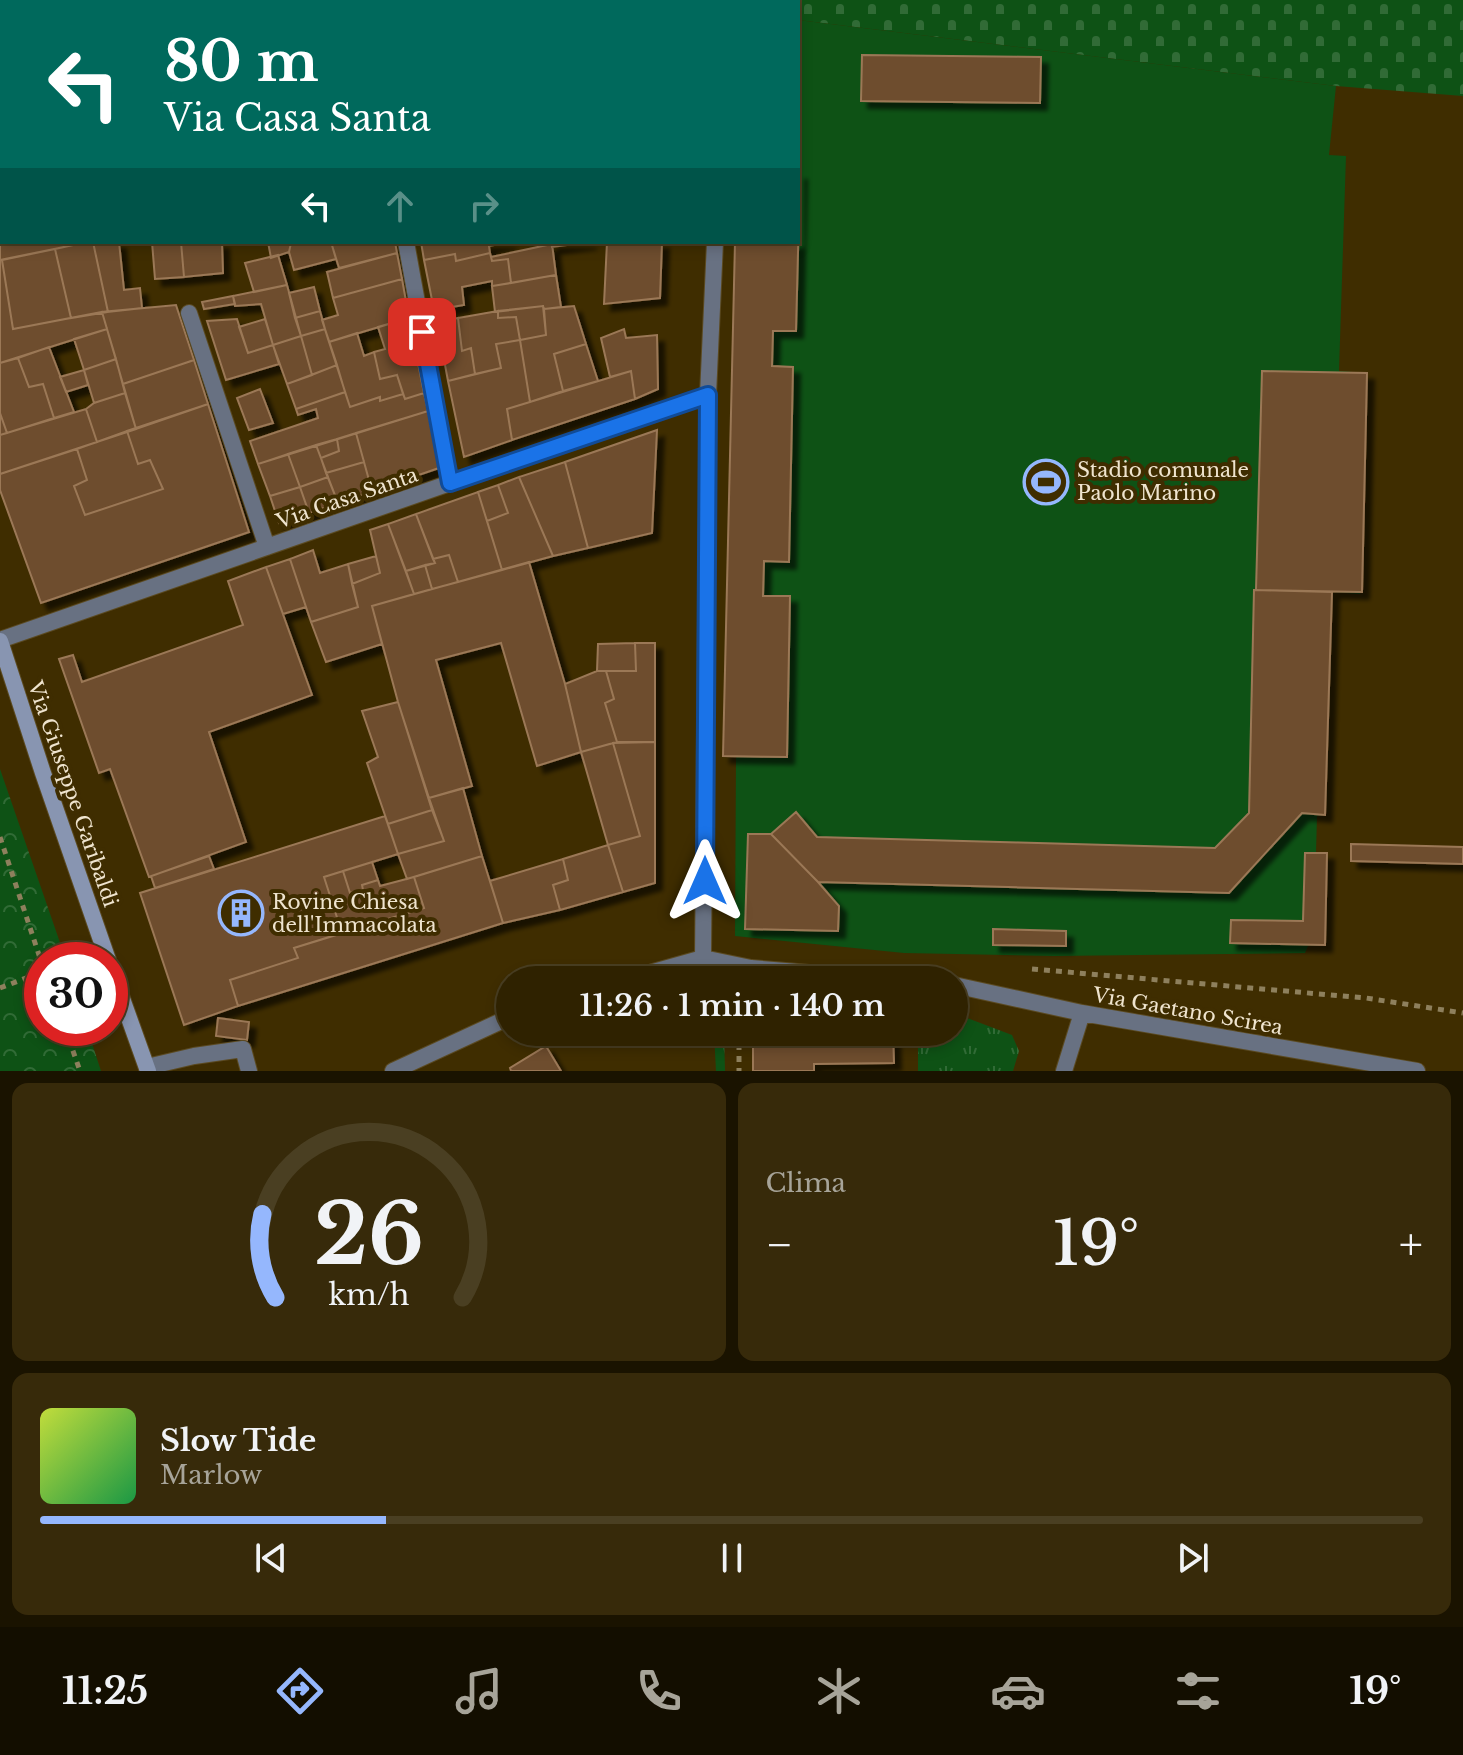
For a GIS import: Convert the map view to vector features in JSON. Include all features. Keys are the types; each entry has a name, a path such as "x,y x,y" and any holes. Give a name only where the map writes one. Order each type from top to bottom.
{"main road":[{"name":"Via Giuseppe Garibaldi","path":"0,640 102,942"},
{"name":"Via Giuseppe Garibaldi","path":"128,1014 148,1069"}],"street":[{"path":"406,244 450,483"},
{"path":"703,958 708,395 715,244"},
{"path":"189,313 267,547"},
{"name":"Via Casa Santa","path":"0,640 708,395"},
{"path":"675,966 703,958 741,966"},
{"name":"Via Gaetano Scirea","path":"968,988 1082,1013 1417,1071"},
{"path":"1064,1071 1082,1013"},
{"path":"393,1071 496,1023"},
{"path":"148,1069 194,1056 243,1049 249,1071"}],"path":[{"path":"0,837 35,942"},
{"path":"1032,969 1366,998 1463,1013"},
{"path":"0,988 24,979"},
{"path":"71,1046 80,1071"},
{"path":"739,1046 739,1071"}],"green space":[{"path":"800,0 1463,0 1463,96 1336,86 800,20"},
{"name":"Stadio comunale Paolo Marino","path":"800,20 1336,86 1329,155 1346,156 1339,371 1366,373 1360,594 1332,592 1325,815 1317,816 1316,853 1327,853 1325,945 1308,946 1305,953 1054,956 904,953 735,936 736,757 723,756 735,244 800,244"},
{"path":"0,769 60,942 24,942 24,1046 93,1046 101,1071 0,1071"},
{"path":"968,1018 1012,1035 1019,1051 1013,1071 918,1071 918,1046 968,1046"},
{"path":"715,1046 724,1046 725,1071 716,1071"}],"building":[{"path":"862,55 1041,57 1040,103 861,101"},
{"path":"0,244 63,244 64,247 0,260"},
{"path":"93,244 108,312 71,318 55,249"},
{"path":"93,244 119,244 124,290 140,288 142,308 108,312"},
{"path":"152,244 181,244 184,277 155,279"},
{"path":"181,244 222,244 223,273 184,277"},
{"path":"268,244 291,244 289,252 271,258"},
{"path":"291,244 332,244 336,259 294,270 289,252"},
{"path":"332,244 395,244 397,253 339,268"},
{"path":"421,244 500,244 489,246 490,253 456,261 455,254 424,260"},
{"path":"552,244 556,275 511,283 508,259 492,261 491,257"},
{"path":"607,244 662,244 660,298 604,304"},
{"path":"735,244 798,244 796,331 773,331 772,366 793,367 789,562 764,561 763,596 790,596 787,757 723,756"},
{"path":"55,249 71,318 13,329 2,260"},
{"path":"397,253 402,279 333,298 327,272"},
{"path":"490,253 492,261 508,259 511,283 492,286 492,281 462,287 464,305 434,310 424,260 455,254 456,261"},
{"path":"278,255 287,285 254,292 245,263"},
{"path":"0,260 13,329 102,312 107,329 0,363"},
{"path":"556,275 561,307 495,312 492,286"},
{"path":"402,279 409,318 329,342 322,320 338,315 333,298"},
{"path":"287,285 301,336 273,345 261,304 235,306 233,296"},
{"path":"314,287 320,311 295,318 289,293"},
{"path":"233,296 235,304 204,309 202,302"},
{"path":"176,305 194,360 123,384 102,312"},
{"path":"543,306 546,335 520,340 516,317 498,318 498,311"},
{"path":"574,306 586,344 554,354 563,391 530,402 520,340 546,335 544,309"},
{"path":"320,311 325,329 301,336 295,318"},
{"path":"498,311 498,318 516,317 520,340 496,344 501,368 475,374 471,348 462,351 458,318"},
{"path":"409,318 424,393 405,399 397,375 380,379 374,352 385,349 378,327"},
{"path":"458,318 462,351 471,348 475,374 448,381 437,322"},
{"path":"237,319 248,353 273,345 279,364 226,380 207,321"},
{"path":"265,319 273,345 248,353 239,327"},
{"path":"107,329 116,359 84,370 74,339"},
{"path":"325,329 337,365 312,375 301,336"},
{"path":"624,329 626,338 657,335 658,389 635,399 631,371 610,377 601,338"},
{"path":"357,333 364,356 374,352 380,379 397,375 403,394 380,401 380,397 350,407 329,342"},
{"path":"301,336 312,375 287,384 273,345"},
{"path":"520,340 530,402 507,409 512,440 464,457 448,381 501,368 496,344"},
{"path":"586,344 598,381 563,391 554,354"},
{"path":"49,347 74,412 54,418 43,384 29,387 18,358"},
{"path":"18,358 29,387 43,384 54,418 7,433 0,413 0,363"},
{"path":"116,359 125,393 94,403 84,370"},
{"path":"194,360 208,404 136,429 123,384"},
{"path":"337,365 345,392 296,409 287,384"},
{"path":"84,370 88,385 66,392 60,377"},
{"path":"631,371 635,399 512,440 507,409"},
{"path":"1262,371 1367,373 1362,592 1256,590"},
{"path":"260,389 273,423 249,430 237,398"},
{"path":"345,392 350,407 380,397 380,401 403,394 405,399 424,393 428,411 258,464 250,441 318,418 316,409 298,415 296,409"},
{"path":"125,393 136,429 97,442 86,409 94,403"},
{"path":"208,404 249,532 41,603 0,490 0,474 77,449 87,480 74,486 85,515 163,489 150,460 138,464 127,431"},
{"path":"86,409 97,442 0,474 0,435"},
{"path":"428,411 439,468 372,491 356,433"},
{"path":"0,413 7,433 0,435"},
{"path":"657,430 652,533 588,548 565,462"},
{"path":"127,431 138,464 150,460 163,489 85,515 74,486 87,480 77,449"},
{"path":"356,433 364,462 326,473 321,458 339,451 337,439"},
{"path":"337,439 339,451 321,458 316,445"},
{"path":"316,445 328,477 300,487 288,454"},
{"path":"288,454 300,487 270,496 258,464"},
{"path":"364,462 372,491 338,503 326,473"},
{"path":"565,462 588,548 553,556 519,477"},
{"path":"328,477 338,503 309,513 300,487"},
{"path":"519,477 553,556 502,570 487,521 508,513 498,485"},
{"path":"498,485 508,513 487,521 478,492"},
{"path":"300,487 309,513 279,523 270,496"},
{"path":"478,492 502,570 458,582 449,555 433,559 416,514"},
{"path":"416,514 435,563 406,571 388,524"},
{"path":"388,524 414,594 372,606 382,644 326,662 311,622 358,607 352,584 380,573 370,530"},
{"path":"313,550 320,573 348,564 358,607 311,622 290,559"},
{"path":"449,555 458,582 432,589 425,565 435,563 433,559"},
{"path":"376,556 380,573 352,584 348,564"},
{"path":"290,559 306,607 283,614 266,567"},
{"path":"529,562 565,684 581,752 537,766 501,643 436,660 472,786 429,798 372,606"},
{"path":"425,565 432,589 414,594 406,571"},
{"path":"266,567 312,695 209,732 246,842 149,877 110,769 99,773 59,659 73,655 82,682 243,625 228,581"},
{"path":"1254,590 1332,592 1325,815 1302,813 1229,893 818,882 771,834 796,812 817,837 1215,848 1249,813"},
{"path":"635,643 636,671 597,671 598,644"},
{"path":"635,643 655,643 655,742 617,742 605,703 614,699 606,671 636,671"},
{"path":"597,671 606,671 614,699 605,703 617,742 581,752 565,684"},
{"path":"398,702 432,810 388,824 367,763 378,757 362,711"},
{"path":"655,742 655,883 623,892 608,845 640,836 613,743"},
{"path":"613,743 640,836 608,845 581,752"},
{"path":"463,788 482,856 407,879 398,854 444,841 429,798"},
{"path":"432,810 444,841 398,854 388,824"},
{"name":"Rovine Chiesa dell'Immacolata","path":"385,816 398,854 324,877 342,933 294,948 298,958 230,980 238,1006 184,1025 140,893"},
{"path":"748,834 771,834 818,882 839,906 838,931 745,929"},
{"path":"1351,844 1463,847 1463,864 1351,861"},
{"path":"608,845 623,892 560,910 553,885 568,880 563,859"},
{"path":"1305,853 1327,853 1325,945 1230,943 1231,920 1303,921"},
{"path":"209,856 214,869 155,888 151,876"},
{"path":"482,856 503,923 238,1006 230,980 298,958 294,948 424,908 414,877"},
{"path":"563,859 568,880 553,885 560,910 503,923 490,881"},
{"path":"372,862 378,880 362,885 363,890 350,893 343,871"},
{"path":"343,871 350,893 363,890 362,885 378,880 380,886 414,877 424,908 342,933 324,877"},
{"path":"993,929 1066,931 1066,946 993,945"},
{"path":"218,1018 249,1022 247,1040 216,1036"},
{"path":"546,1046 561,1071 511,1071 510,1068"},
{"path":"753,1046 893,1046 894,1063 814,1064 814,1071 753,1071"}],"place":[{"name":"Stadio comunale Paolo Marino","path":"1046,482"},
{"name":"Rovine Chiesa dell'Immacolata","path":"241,913"}],"route":[{"path":"422,332 450,483 708,395 705,881"}]}
